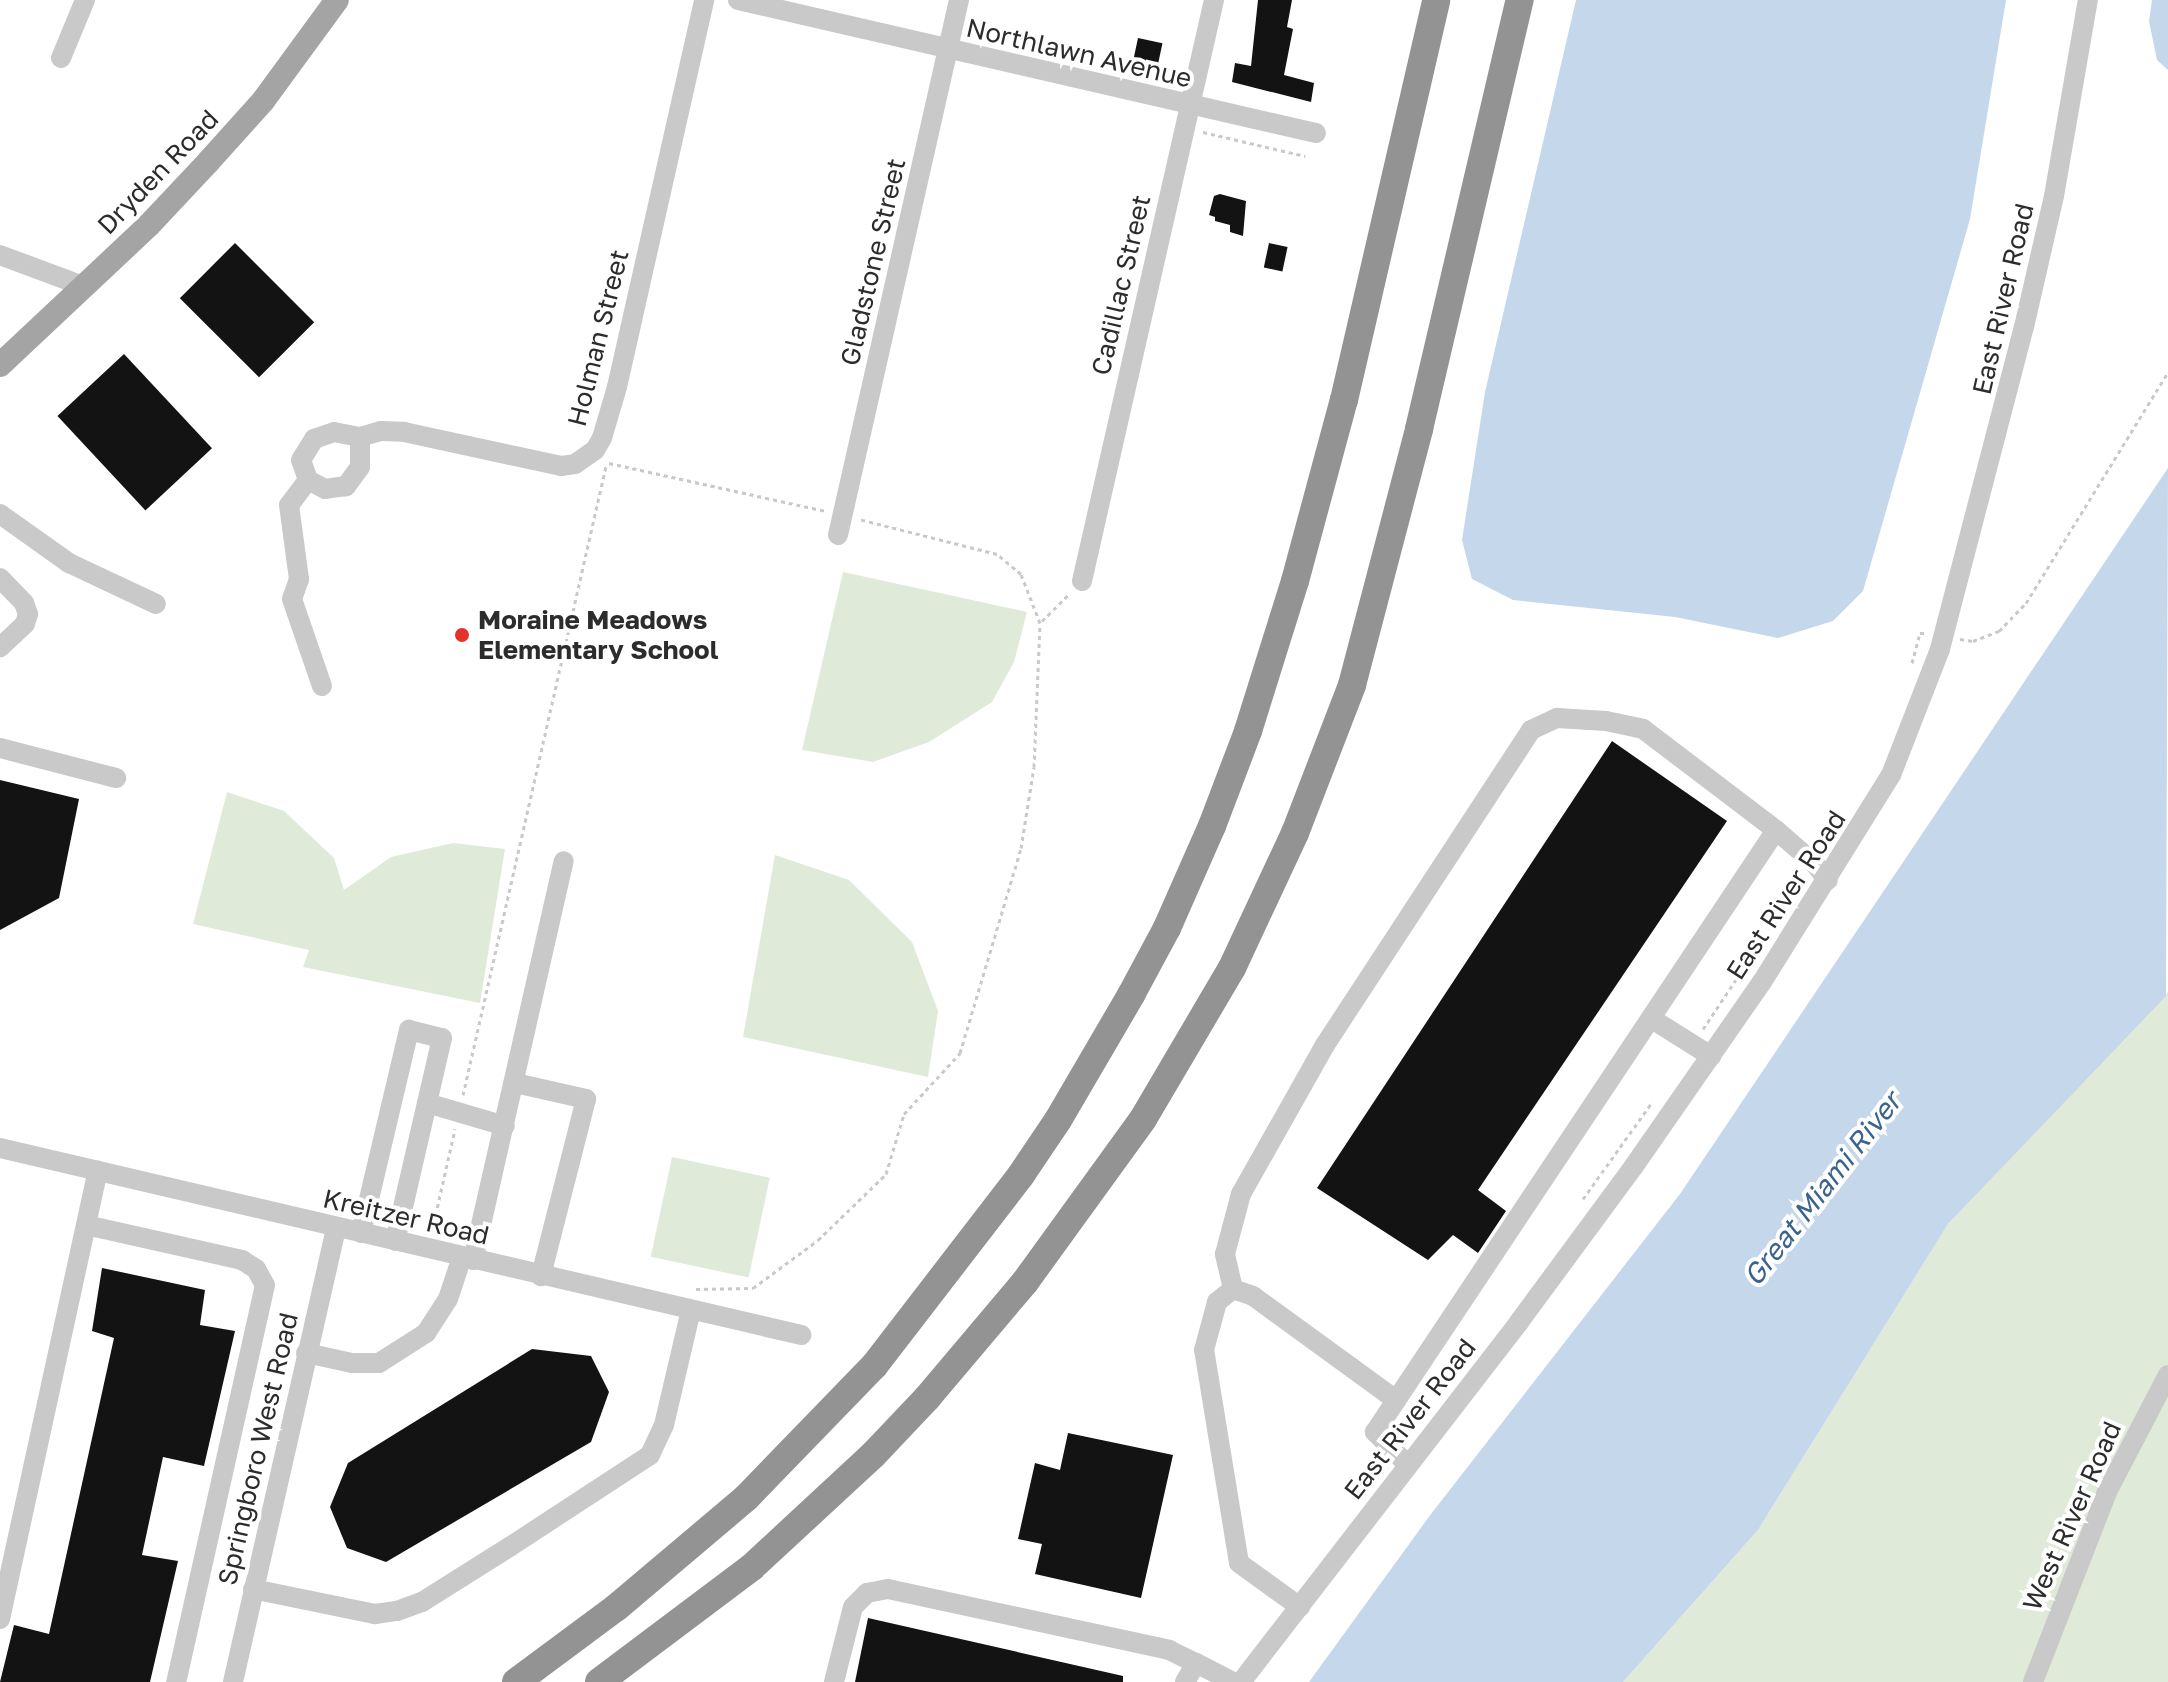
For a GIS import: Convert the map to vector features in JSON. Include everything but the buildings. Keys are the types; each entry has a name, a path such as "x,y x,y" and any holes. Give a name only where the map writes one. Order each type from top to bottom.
{"highway":[{"path":"516,1682 617,1607 746,1498 874,1366 1021,1175 1058,1120 1131,995 1167,928 1212,826 1279,636 1344,400 1436,0"},
{"path":"599,1682 752,1567 873,1455 927,1398 1025,1282 1143,1119 1232,968 1295,833 1352,685 1416,444 1520,0"}],"main road":[{"name":"Dryden Road","path":"0,365 149,225 263,101 337,0"}],"street":[{"path":"61,58 85,0"},
{"name":"Holman Street","path":"308,480 301,460 314,439 334,432 360,437 381,431 404,432 561,466 601,456 602,438 617,387 704,0"},
{"name":"Northlawn Avenue","path":"738,0 1316,133"},
{"name":"Gladstone Street","path":"840,525 959,0"},
{"name":"Cadillac Street","path":"1082,581 1214,0"},
{"name":"East River Road","path":"1241,1682 1519,1322 1711,1056 1828,880 1891,775 1926,692 1943,636 2048,225 2088,0"},
{"path":"0,255 83,286"},
{"path":"322,686 292,599 299,579 289,505 308,480 325,489 346,486 360,467 360,437"},
{"path":"0,514 69,563 156,604"},
{"path":"0,578 24,603 28,614 25,624 0,647"},
{"path":"1233,1289 1225,1254 1241,1194 1325,1045 1531,730 1557,718 1606,721 1643,729 1776,830 1814,863 1828,880"},
{"path":"0,748 116,778"},
{"path":"1408,1465 1375,1432 1776,830"},
{"path":"306,1353 352,1363 379,1363 426,1333 448,1299 468,1259 505,1126 564,861"},
{"path":"1652,1019 1711,1056"},
{"path":"361,1233 409,1030 442,1038 395,1241"},
{"path":"515,1083 586,1099 541,1276"},
{"path":"427,1103 460,1110 505,1126"},
{"name":"Kreitzer Road","path":"0,1148 801,1335"},
{"path":"0,1619 98,1171"},
{"path":"86,1225 242,1260 256,1269 265,1285 176,1682"},
{"name":"Springboro West Road","path":"233,1682 336,1228"},
{"path":"1233,1289 1253,1296 1396,1400"},
{"path":"1233,1289 1217,1302 1204,1350 1239,1563 1300,1607"},
{"path":"253,1589 375,1614 397,1611 422,1602 511,1546 650,1455 664,1425 691,1310"},
{"name":"West River Road","path":"2033,1682 2107,1492 2168,1375"},
{"path":"834,1682 853,1607 867,1593 888,1589 1169,1650 1233,1682"},
{"path":"1185,1682 1196,1663"}],"path":[{"path":"1203,132 1305,156"},
{"path":"1908,677 1920,633 1973,641 1999,631 2026,603 2168,372"},
{"path":"428,1249 601,456 840,525 997,554 1021,574 1040,623 1034,767 1021,848 960,1053 904,1114 886,1174 818,1240 753,1288 695,1289"},
{"path":"1040,623 1082,581"},
{"path":"1692,1046 1779,915"},
{"path":"1581,1202 1659,1093"}],"green space":[{"path":"843,572 1027,612 1014,662 992,702 929,742 873,762 802,750"},
{"path":"227,792 284,811 334,858 344,890 391,857 453,843 505,849 480,1003 303,967 309,950 193,924"},
{"path":"775,855 849,880 912,942 938,1011 928,1077 743,1037"},
{"path":"2168,992 2168,1682 1623,1682 1758,1530 1948,1224"},
{"path":"672,1157 770,1178 749,1278 651,1257"}],"water":[{"path":"1576,0 2006,0 1970,219 1863,591 1833,621 1778,638 1675,617 1513,600 1472,579 1462,540 1485,392"},
{"path":"2152,0 2168,0 2168,70 2157,60 2149,21"},
{"name":"Great Miami River","path":"2168,468 2166,996 1948,1224 1758,1530 1623,1682 1309,1682 1431,1514 1680,1194"}],"place":[{"name":"Moraine Meadows Elementary School","path":"462,635"}]}
